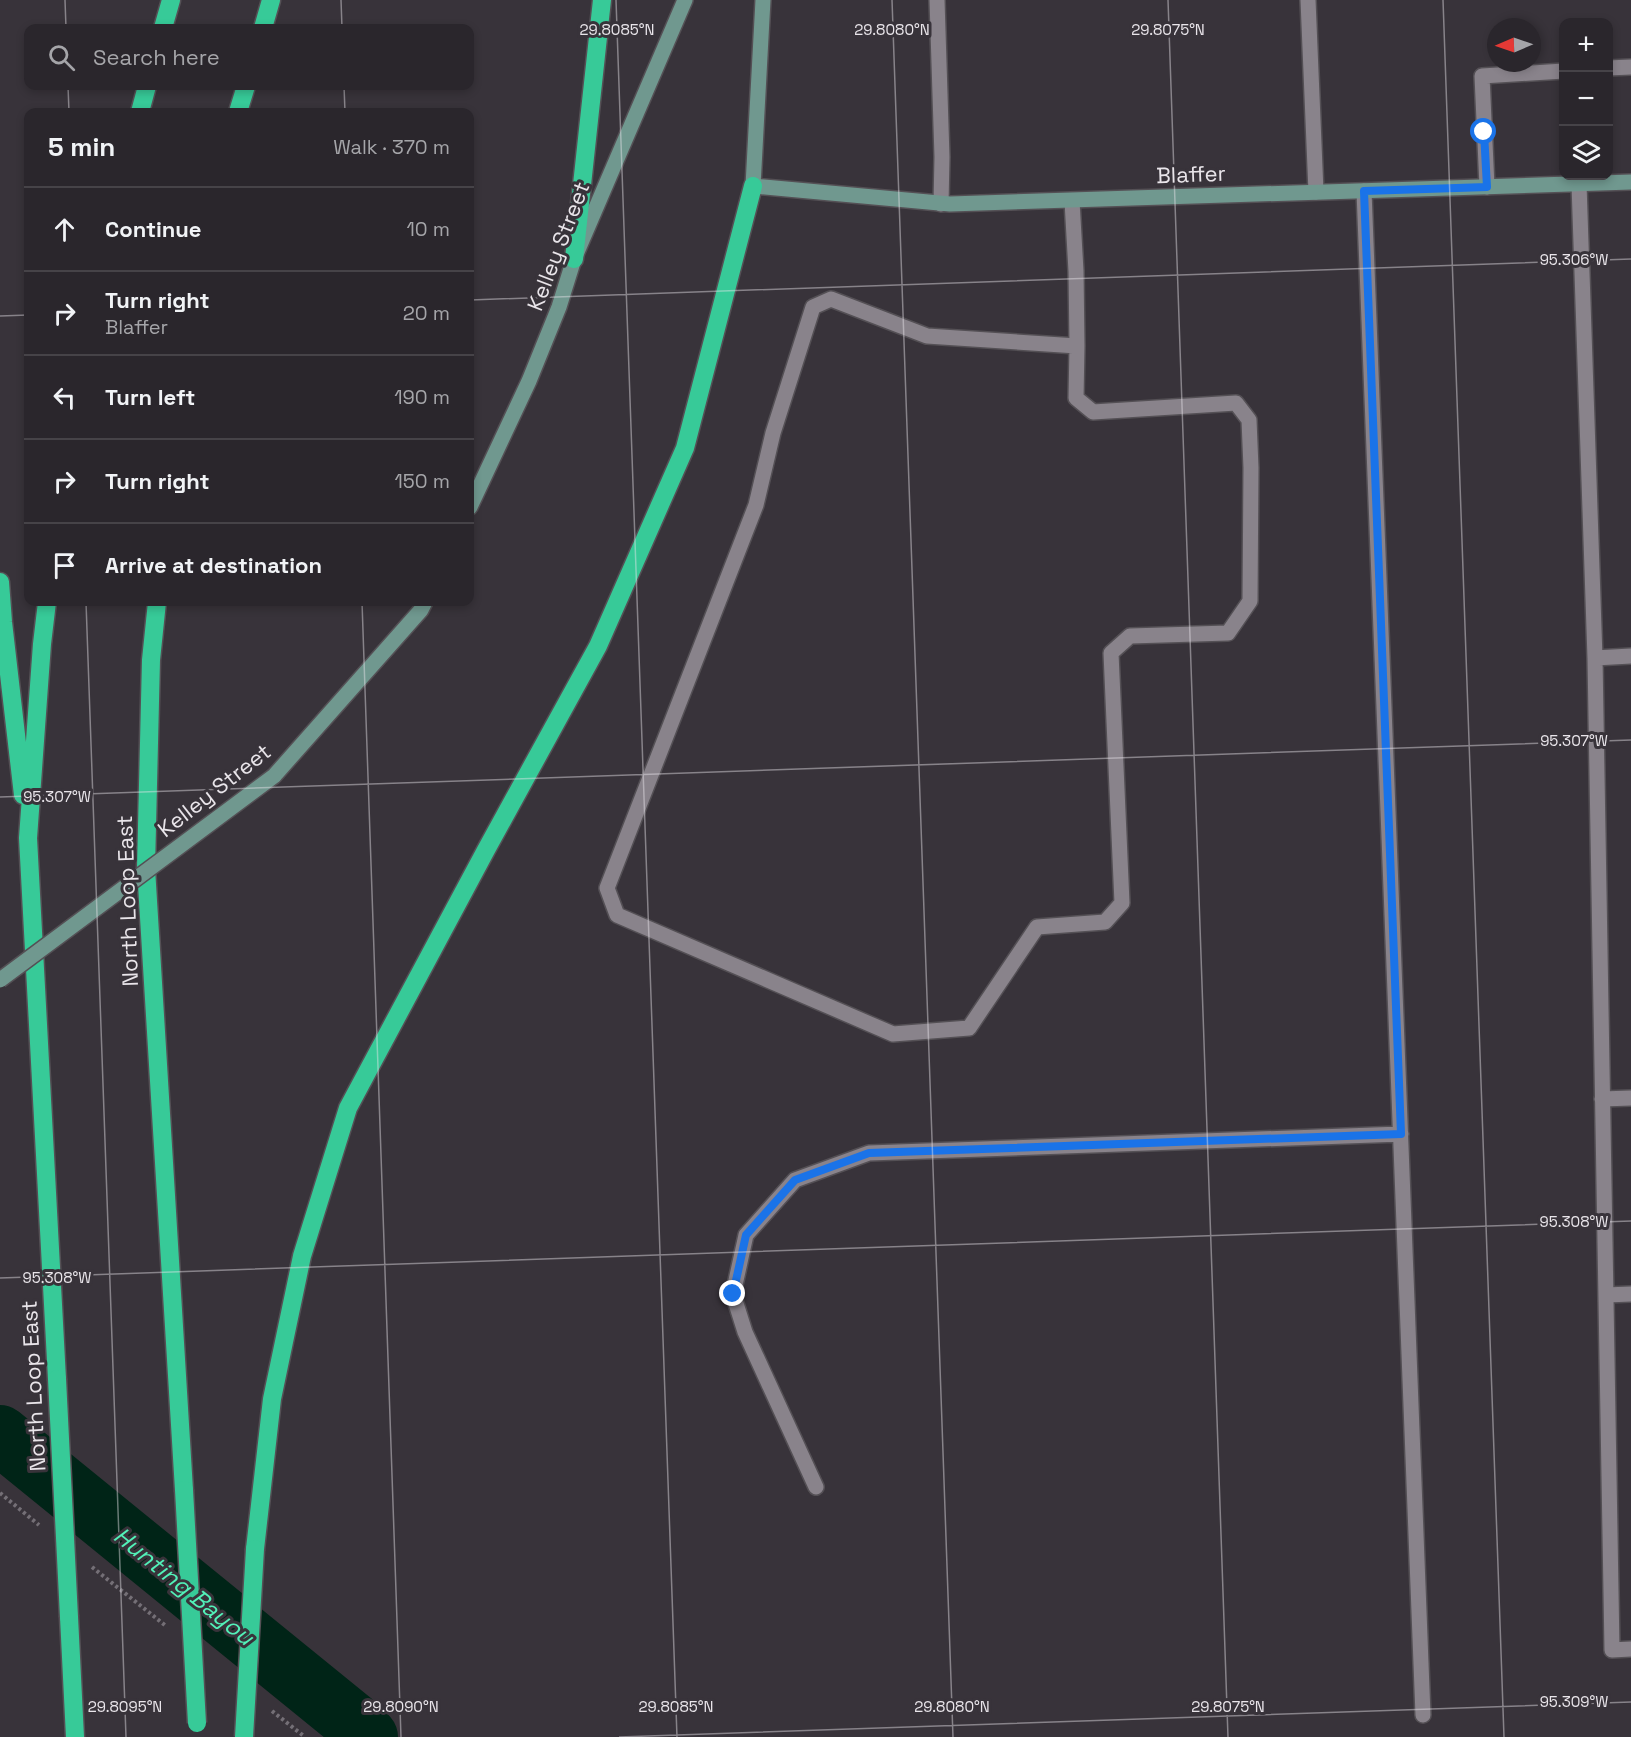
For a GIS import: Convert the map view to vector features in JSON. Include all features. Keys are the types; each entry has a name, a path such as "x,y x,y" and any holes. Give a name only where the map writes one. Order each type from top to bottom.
{"highway":[{"path":"164,24 171,0"},
{"path":"264,24 271,0"},
{"path":"574,259 602,0"},
{"path":"141,108 146,90"},
{"path":"239,108 245,90"},
{"path":"244,1737 255,1549 272,1399 302,1256 348,1108 598,646 681,458 753,186"},
{"path":"0,582 28,838"},
{"name":"North Loop East","path":"47,606 28,838 75,1737"},
{"name":"North Loop East","path":"157,606 151,660 146,868 197,1730"}],"main road":[{"name":"Kelley Street","path":"474,498 529,381 559,307 574,259 685,0"},
{"path":"753,186 764,0"},
{"name":"Blaffer","path":"753,186 941,204 1631,182"},
{"name":"Kelley Street","path":"0,981 274,776 424,606"}],"lane":[{"path":"937,0 942,158 941,204"},
{"path":"1308,0 1316,192"},
{"path":"1613,68 1631,67"},
{"path":"1487,187 1482,76 1559,71"},
{"path":"1579,184 1595,658 1612,1650 1631,1649"},
{"path":"1364,191 1423,1715"},
{"path":"1072,201 1076,271 1077,346 1076,398 1093,412 1236,402 1250,420 1250,601 1228,633 1130,636 1111,652 1122,903 1106,922 1037,927 969,1028 893,1034 617,915 607,888 756,505 773,433 813,307 831,299 927,336 1077,346"},
{"path":"1595,658 1631,656"},
{"path":"1602,1099 1631,1098"},
{"path":"816,1487 746,1332 733,1294 746,1235 795,1180 869,1153 1401,1134"},
{"path":"1606,1295 1631,1294"}],"path":[{"path":"0,1493 46,1530"},
{"path":"83,1560 166,1626"},
{"path":"268,1707 305,1737"}],"waterway":[{"name":"Hunting Bayou","path":"0,1435 359,1727 368,1737"}],"route":[{"path":"733,1294 746,1235 795,1180 869,1153 1401,1134 1364,191 1487,187 1484,132"}]}
